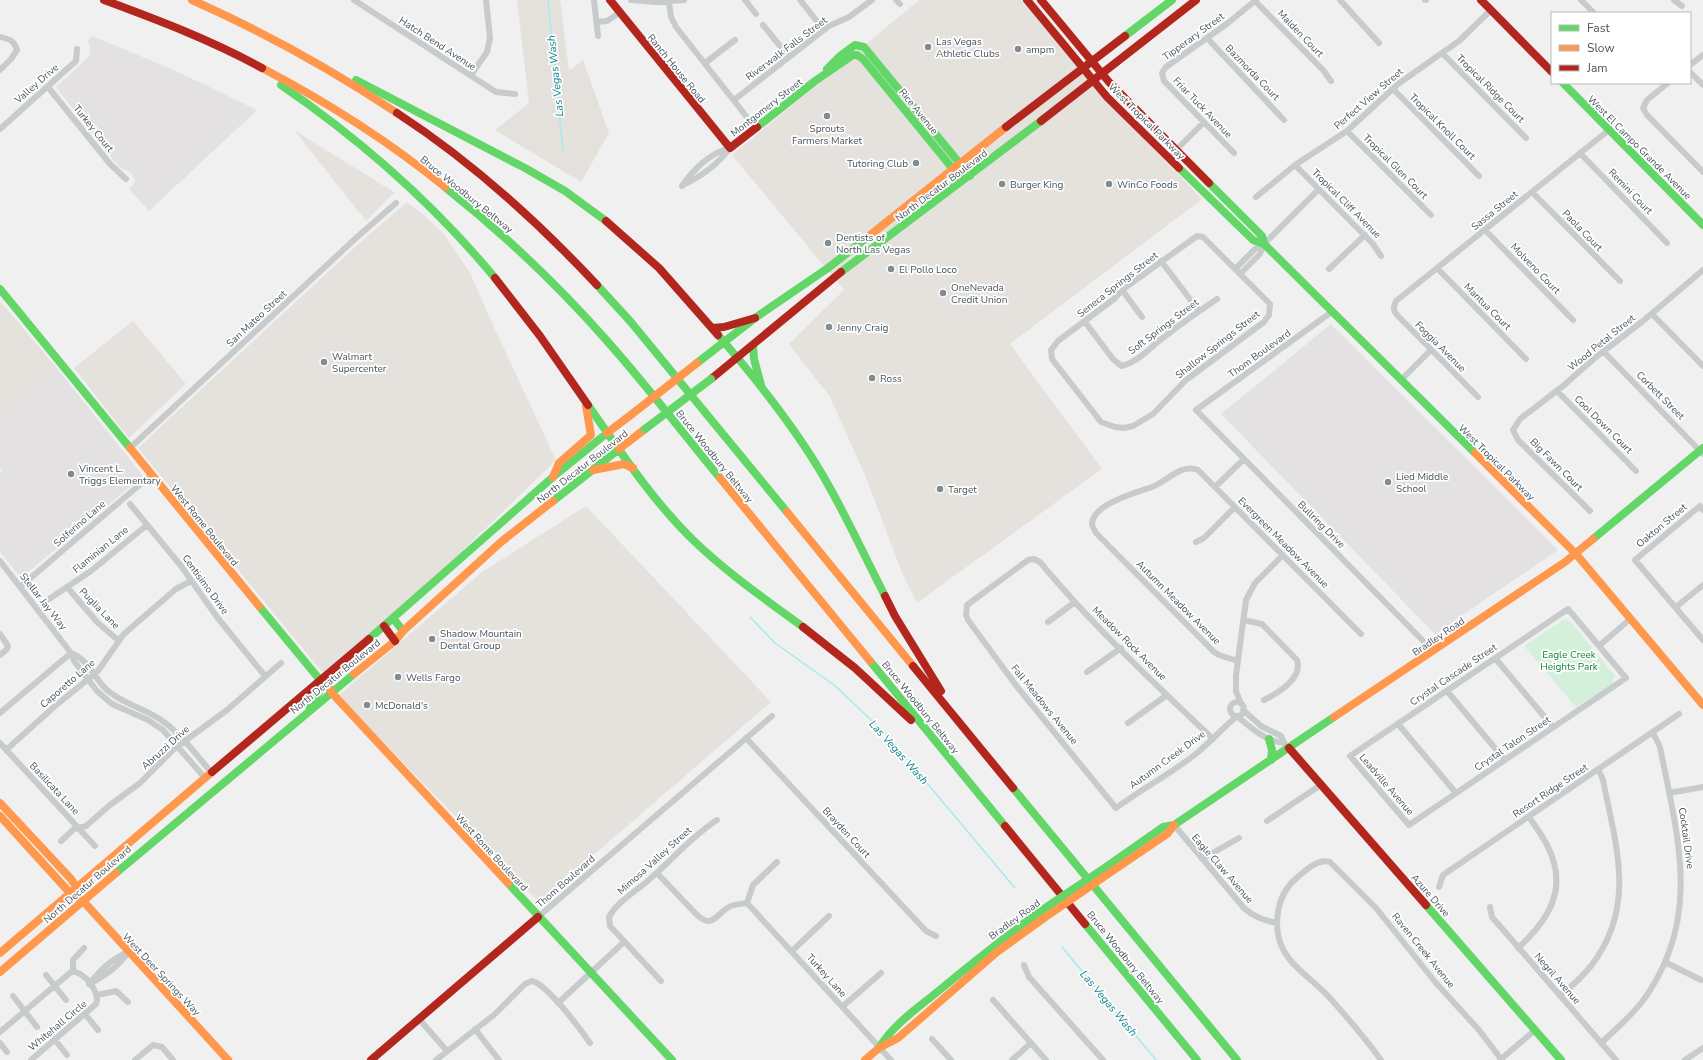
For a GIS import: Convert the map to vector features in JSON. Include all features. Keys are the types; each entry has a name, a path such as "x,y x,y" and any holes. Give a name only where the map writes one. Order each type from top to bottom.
{"main road":[{"name":"Bruce Woodbury Beltway","path":"104,0 204,38 308,92 364,126 433,177 495,227 552,282 608,342 1198,1060"},
{"name":"Bruce Woodbury Beltway","path":"192,0 249,26 281,43 371,97 443,146 511,200 577,264 630,321 1236,1058"},
{"name":"Ranch House Road","path":"610,0 730,148"},
{"name":"West Tropical Parkway","path":"1027,0 1093,81 1254,240 1264,244 1333,311 1576,554 1703,705"},
{"name":"West Tropical Parkway","path":"1041,0 1102,74 1262,236 1264,244"},
{"name":"North Decatur Boulevard","path":"0,953 384,626 553,477 607,433 755,318 828,268 960,163 1172,0"},
{"name":"North Decatur Boulevard","path":"0,972 301,717 395,641 402,631 501,542 738,358 827,283 962,180 970,176 1196,0"},
{"path":"1481,0 1551,71"},
{"path":"204,38 272,80 334,122 364,145 414,188 452,227 490,271 540,336 619,450 668,513 706,552 735,578 821,641 859,672 955,764"},
{"path":"281,43 383,93 565,191 600,216 636,245 670,279 738,358 797,435 826,478 895,616 968,733"},
{"name":"Montgomery Street","path":"815,81 840,56 855,45 862,45 868,50"},
{"path":"868,50 867,53 886,87"},
{"name":"Rice Avenue","path":"868,50 962,180"},
{"name":"Montgomery Street","path":"730,148 815,81 853,55 859,56"},
{"name":"Rice Avenue","path":"859,56 886,87 960,163 970,176"},
{"name":"West El Campo Grande Avenue","path":"1563,84 1703,225"},
{"path":"1200,187 1208,189 1226,200"},
{"name":"West Rome Boulevard","path":"0,289 320,680"},
{"path":"712,328 724,327 755,318"},
{"path":"753,346 754,359 762,389"},
{"path":"553,477 559,463 591,435 584,400"},
{"name":"Bradley Road","path":"865,1060 880,1048 898,1038 1041,915 1108,870 1167,834 1174,825 1271,760 1287,746 1433,651 1576,554 1702,451"},
{"path":"593,470 624,464 633,468"},
{"path":"393,618 402,631"},
{"path":"384,626 395,641"},
{"path":"331,692 328,684 356,650"},
{"path":"301,717 319,692 320,680"},
{"name":"West Rome Boulevard","path":"331,692 672,1060"},
{"path":"1269,738 1272,750 1271,760"},
{"name":"Azure Drive","path":"1287,746 1322,784 1561,1060"},
{"name":"West Deer Springs Way","path":"0,803 77,887 83,901"},
{"name":"West Deer Springs Way","path":"0,816 70,893 83,901 228,1060"},
{"name":"Thom Boulevard","path":"371,1060 538,917"},
{"path":"1132,981 1189,1060"}],"street":[{"name":"Hatch Bend Avenue","path":"354,0 496,92 515,94"},
{"path":"471,75 487,52 490,38 486,0"},
{"path":"594,0 598,36"},
{"path":"631,0 669,2 684,0"},
{"path":"745,0 756,14"},
{"path":"800,0 824,30"},
{"name":"Riverwalk Falls Street","path":"734,100 824,30 849,17 872,0"},
{"name":"Tipperary Street","path":"1162,73 1166,67 1207,38 1255,0"},
{"name":"Malden Court","path":"1255,0 1318,64 1331,81"},
{"path":"1340,0 1379,42"},
{"path":"1581,0 1593,12"},
{"path":"1674,0 1682,6"},
{"path":"669,2 669,10 673,23 746,116"},
{"name":"Perfect View Street","path":"1256,197 1295,165 1347,131 1393,89 1459,41 1491,10"},
{"path":"597,22 608,20 619,13"},
{"path":"763,25 789,57"},
{"path":"0,37 12,41 16,46 15,54 0,70"},
{"name":"Bazmorda Court","path":"1207,38 1284,120"},
{"path":"705,64 735,40"},
{"name":"Valley Drive","path":"0,129 76,61 77,49"},
{"name":"Tropical Ridge Court","path":"1442,53 1526,138"},
{"path":"1691,64 1703,55"},
{"name":"Friar Tuck Avenue","path":"1162,73 1164,81 1234,153"},
{"path":"1691,73 1703,85"},
{"path":"1667,84 1647,100 1643,108 1647,115 1703,172"},
{"name":"Turkey Court","path":"48,87 110,164 126,179"},
{"name":"Tropical Knoll Court","path":"1393,89 1479,176"},
{"path":"1169,157 1204,122"},
{"name":"Sassa Street","path":"1393,307 1396,301 1609,130"},
{"name":"Tropical Glen Court","path":"1347,131 1431,215"},
{"name":"Montgomery Street","path":"730,148 724,156 696,179 682,186 691,173 696,169 719,151 730,148"},
{"name":"Remini Court","path":"1580,153 1668,243"},
{"name":"Tropical Cliff Avenue","path":"1295,165 1365,235 1378,250 1381,256"},
{"path":"1264,244 1260,254 1240,274 1235,269 1255,249 1264,244 1319,189"},
{"name":"Paola Court","path":"1532,192 1620,281"},
{"name":"San Mateo Street","path":"130,448 356,238 396,203"},
{"name":"Molveno Court","path":"1485,230 1573,320"},
{"path":"1329,269 1365,235"},
{"name":"Seneca Springs Street","path":"1051,350 1058,341 1114,299 1122,290 1197,236 1203,237 1235,269"},
{"path":"1245,259 1250,264"},
{"path":"1161,261 1199,311"},
{"name":"Mantua Court","path":"1437,268 1526,359"},
{"name":"Wood Petal Street","path":"1513,430 1520,419 1557,391 1603,351 1652,314 1703,270"},
{"name":"Shallow Springs Street","path":"1051,350 1052,359 1101,422 1115,427 1133,426 1153,414 1186,380 1264,322 1269,315 1270,304 1240,274"},
{"path":"1698,274 1703,279"},
{"path":"1122,290 1142,317"},
{"name":"Soft Springs Street","path":"1085,322 1113,359 1121,366 1130,364 1162,338 1217,299"},
{"name":"Foggia Avenue","path":"1393,307 1395,313 1478,397"},
{"name":"Thom Boulevard","path":"1196,410 1333,311"},
{"path":"1652,314 1703,366"},
{"path":"1401,380 1431,350"},
{"name":"Corbett Street","path":"1603,351 1702,451"},
{"name":"Cool Down Court","path":"1557,391 1636,471"},
{"name":"Bullring Drive","path":"1196,410 1433,651"},
{"name":"Big Fawn Court","path":"1513,430 1518,440 1590,511"},
{"path":"1215,487 1244,459"},
{"name":"Evergreen Meadow Avenue","path":"1092,525 1097,513 1122,496 1153,487 1183,468 1190,467 1198,470 1361,634"},
{"name":"Solferino Lane","path":"20,586 151,474"},
{"name":"Centisimo Drive","path":"130,504 181,566 217,617 265,676"},
{"path":"1196,542 1204,538 1235,507"},
{"name":"Oakton Street","path":"1676,608 1635,560 1701,508"},
{"name":"Flaminian Lane","path":"46,601 91,571 147,525"},
{"name":"Autumn Meadow Avenue","path":"1092,525 1096,533 1214,652 1220,656 1238,660"},
{"path":"1231,705 1236,691 1238,660 1246,600 1255,583 1283,555"},
{"name":"Meadow Rock Avenue","path":"966,610 971,601 1028,560 1034,559 1040,562 1075,602 1167,695 1213,738"},
{"name":"Stellar Jay Way","path":"0,561 72,653"},
{"name":"Caporetto Lane","path":"6,750 54,707 88,680 103,665 129,629 176,589 191,581"},
{"path":"1703,585 1676,608 1703,640"},
{"name":"Puglia Lane","path":"67,587 97,622 119,641"},
{"path":"1048,622 1075,602"},
{"name":"Crystal Cascade Street","path":"1350,756 1568,609 1599,646"},
{"name":"Fall Meadows Avenue","path":"966,610 968,620 1018,688 1116,808"},
{"path":"1599,646 1630,619"},
{"path":"1243,620 1262,624 1296,660 1298,665 1298,670 1293,679 1275,694 1264,700"},
{"path":"0,634 8,646 7,649 0,655"},
{"name":"Crystal Talon Street","path":"1410,825 1626,678 1599,646"},
{"path":"1087,672 1121,648"},
{"path":"72,653 80,656 107,690 118,698 157,717 173,730 184,742 208,775"},
{"path":"72,653 74,661 97,691 112,704 152,723 166,733 208,775"},
{"path":"0,713 72,653"},
{"path":"1495,658 1553,727"},
{"name":"Abruzzi Drive","path":"60,841 78,828 86,826 110,805 140,783 178,746 227,710 281,663"},
{"path":"1236,691 1242,707"},
{"path":"1447,691 1505,760"},
{"path":"1128,723 1167,695"},
{"path":"1231,705 1236,702 1242,707"},
{"name":"Autumn Creek Drive","path":"1227,723 1227,718 1231,712 1231,705"},
{"name":"Autumn Creek Drive","path":"1116,808 1196,753 1227,723 1237,716 1242,707"},
{"name":"Azure Drive","path":"1242,707 1261,726 1281,736 1287,746"},
{"name":"Azure Drive","path":"1231,712 1256,732 1287,746"},
{"name":"Resort Ridge Street","path":"1439,887 1443,875 1679,714"},
{"name":"Thom Boulevard","path":"538,917 772,716"},
{"path":"1398,724 1456,793"},
{"name":"Cocktail Drive","path":"1601,1043 1629,1018 1642,1002 1665,962 1676,933 1680,912 1682,884 1681,852 1660,747 1653,732"},
{"name":"Brayden Court","path":"746,738 926,931 936,936"},
{"name":"Basilicata Lane","path":"0,743 95,846"},
{"name":"Leadville Avenue","path":"1350,756 1410,825"},
{"path":"1560,996 1579,979 1602,950 1610,933 1618,907 1620,881 1619,864 1603,780 1598,769"},
{"path":"1267,821 1322,784"},
{"path":"1670,793 1703,787"},
{"path":"1518,948 1541,926 1549,912 1555,892 1556,876 1552,855 1547,844 1529,817"},
{"name":"Mimosa Valley Street","path":"624,942 610,926 608,920 611,912 657,873 692,838 717,820"},
{"name":"Eagle Claw Avenue","path":"1174,825 1251,914 1263,920 1277,923"},
{"path":"1202,859 1238,838"},
{"name":"Raven Creek Avenue","path":"1277,923 1281,901 1292,882 1320,861 1325,860 1330,862 1376,908 1436,983 1479,1030 1500,1060"},
{"path":"657,873 702,920 709,922 715,920 729,907 747,903 753,884 777,862"},
{"name":"Turkey Lane","path":"747,903 891,1060"},
{"name":"Negril Avenue","path":"1490,907 1492,916 1518,948 1616,1060"},
{"path":"792,951 829,916"},
{"path":"1277,923 1278,936 1290,961 1328,995 1382,1060"},
{"path":"558,1003 624,942 661,981"},
{"path":"0,1032 73,972 73,960 84,948"},
{"path":"89,984 106,965 117,956 128,952"},
{"path":"1665,962 1702,980"},
{"path":"1024,965 1029,977 1103,1060"},
{"name":"Whitehall Circle","path":"31,1060 96,1004 98,995 81,974 73,972"},
{"path":"842,1007 881,972"},
{"path":"46,975 66,1000"},
{"path":"436,1060 494,1015 525,984 532,982 539,984 558,1003 590,1043"},
{"path":"98,995 116,991 128,1002"},
{"path":"13,996 37,1027"},
{"path":"993,1000 1046,1060"},
{"path":"85,1014 98,1030"},
{"path":"419,1019 447,1051"},
{"path":"475,1029 498,1060"},
{"path":"1500,1060 1535,1030"},
{"path":"932,1039 951,1060"},
{"path":"55,1040 68,1055"},
{"path":"0,1043 7,1052"},
{"path":"1012,1060 1031,1043"},
{"path":"135,1060 150,1047 157,1045 162,1047 173,1060"},
{"path":"1685,1060 1703,1048"}],"shaded area":[{"path":"919,0 1022,0 1101,95 1202,199 1010,344 1102,469 917,603 902,573 865,475 830,397 789,344 844,290 732,155"},
{"path":"92,36 174,70 257,110 149,211 129,189 135,182 132,173 119,167 56,87 89,57 90,48 88,41"},
{"path":"294,130 394,192 394,193 366,221"},
{"path":"407,202 424,215 443,233 470,273 556,460 428,584 323,673 138,448 354,248"},
{"path":"133,321 186,384 129,438 74,368"},
{"name":"Lied Middle School","path":"1331,324 1558,550 1435,634 1221,414"},
{"name":"Vincent L. Triggs Elementary","path":"56,367 143,476 21,578 0,552 0,473 2,471 0,469 0,414"},
{"path":"586,506 771,702 539,902 338,696 482,572"}],"green space":[{"name":"Eagle Creek Heights Park","path":"1566,619 1571,622 1615,676 1612,684 1576,707 1524,646"}],"sand":[{"path":"517,0 560,0 569,71 583,60 609,133 581,182 495,130 529,103"},
{"path":"0,301 56,367 0,414"}],"waterway":[{"name":"Las Vegas Wash","path":"548,0 563,152"},
{"name":"Las Vegas Wash","path":"750,617 775,643 834,685 885,733 1015,888"},
{"name":"Las Vegas Wash","path":"1062,947 1156,1060"}],"traffic: fast":[{"path":"1125,36 1172,0"},
{"path":"827,69 840,56 855,45 864,47 970,176"},
{"path":"757,127 815,81 853,55 857,55 863,59 962,180"},
{"path":"356,80 525,168 565,191 606,221"},
{"path":"1564,84 1703,225"},
{"path":"281,85 368,150 395,174 447,224 495,278"},
{"path":"841,272 1041,121"},
{"path":"1179,168 1253,240 1264,244 1475,453"},
{"path":"1209,183 1262,236 1264,244"},
{"path":"445,187 488,223 570,300 637,375 720,478"},
{"path":"697,363 755,318 828,268 869,236"},
{"path":"597,285 630,321 787,512"},
{"path":"0,289 130,448"},
{"path":"718,335 764,390 807,449 852,529 885,596"},
{"path":"753,346 754,359 761,385"},
{"path":"645,429 711,379"},
{"path":"588,405 637,475 678,525 719,563 803,627"},
{"path":"369,639 553,477 607,433"},
{"path":"1593,539 1703,448"},
{"path":"553,501 619,449"},
{"path":"259,606 320,680"},
{"path":"393,618 403,631"},
{"path":"870,661 1005,826"},
{"path":"116,873 354,674"},
{"path":"309,706 319,692 320,680"},
{"path":"1106,867 1163,827 1174,825 1334,717"},
{"path":"1269,739 1272,750 1271,760"},
{"path":"1013,788 1237,1060"},
{"path":"1039,912 1106,867"},
{"path":"508,883 672,1060"},
{"path":"1426,905 1561,1060"},
{"path":"879,1048 891,1032 912,1012 1039,912"},
{"path":"1085,924 1197,1060"}],"traffic: slow":[{"path":"192,0 219,12 297,52 347,81 397,113"},
{"path":"262,68 333,108 401,153 445,187"},
{"path":"869,236 1006,127"},
{"path":"632,414 697,363"},
{"path":"553,477 559,463 591,435 586,406"},
{"path":"607,433 632,414"},
{"path":"619,449 645,429"},
{"path":"130,448 259,606"},
{"path":"1475,453 1576,554 1703,705"},
{"path":"593,470 624,464 633,468"},
{"path":"720,478 870,661"},
{"path":"354,674 395,641 403,631 501,542 553,501"},
{"path":"787,512 913,666"},
{"path":"1334,717 1565,562 1593,539"},
{"path":"347,661 328,684 331,692 508,883"},
{"path":"0,953 212,772"},
{"path":"0,803 71,879 79,891"},
{"path":"0,816 70,893 83,901 228,1060"},
{"path":"1111,872 1167,834 1174,825"},
{"path":"1044,918 1111,872"},
{"path":"0,972 116,873"},
{"path":"865,1060 879,1048 898,1038 997,952 1044,918"}],"traffic: jam":[{"path":"104,0 204,39 262,68"},
{"path":"610,0 730,148 757,127"},
{"path":"1027,0 1107,97 1179,168"},
{"path":"1041,0 1109,82 1209,183"},
{"path":"1041,121 1196,0"},
{"path":"1481,0 1551,71"},
{"path":"1006,127 1125,36"},
{"path":"397,113 451,151 502,193 551,238 597,285"},
{"path":"606,221 659,268 718,335"},
{"path":"711,379 841,272"},
{"path":"495,278 540,336 588,405"},
{"path":"712,328 724,327 755,318"},
{"path":"885,596 895,616 941,691"},
{"path":"384,626 395,641"},
{"path":"803,627 855,668 911,720"},
{"path":"212,772 369,639"},
{"path":"913,666 1013,788"},
{"path":"1289,748 1426,905"},
{"path":"1005,826 1085,924"},
{"path":"371,1060 538,917"}],"place":[{"name":"Las Vegas Athletic Clubs","path":"928,47"},
{"name":"ampm","path":"1018,49"},
{"name":"Sprouts Farmers Market","path":"827,116"},
{"name":"Tutoring Club","path":"916,163"},
{"name":"Burger King","path":"1002,184"},
{"name":"WinCo Foods","path":"1109,184"},
{"name":"Dentists of North Las Vegas","path":"828,243"},
{"name":"El Pollo Loco","path":"891,269"},
{"name":"OneNevada Credit Union","path":"943,293"},
{"name":"Jenny Craig","path":"829,327"},
{"name":"Walmart Supercenter","path":"324,362"},
{"name":"Ross","path":"872,378"},
{"name":"Vincent L. Triggs Elementary","path":"71,474"},
{"name":"Lied Middle School","path":"1388,482"},
{"name":"Target","path":"940,489"},
{"name":"Shadow Mountain Dental Group","path":"432,639"},
{"name":"Wells Fargo","path":"398,677"},
{"name":"McDonald's","path":"367,705"}]}
